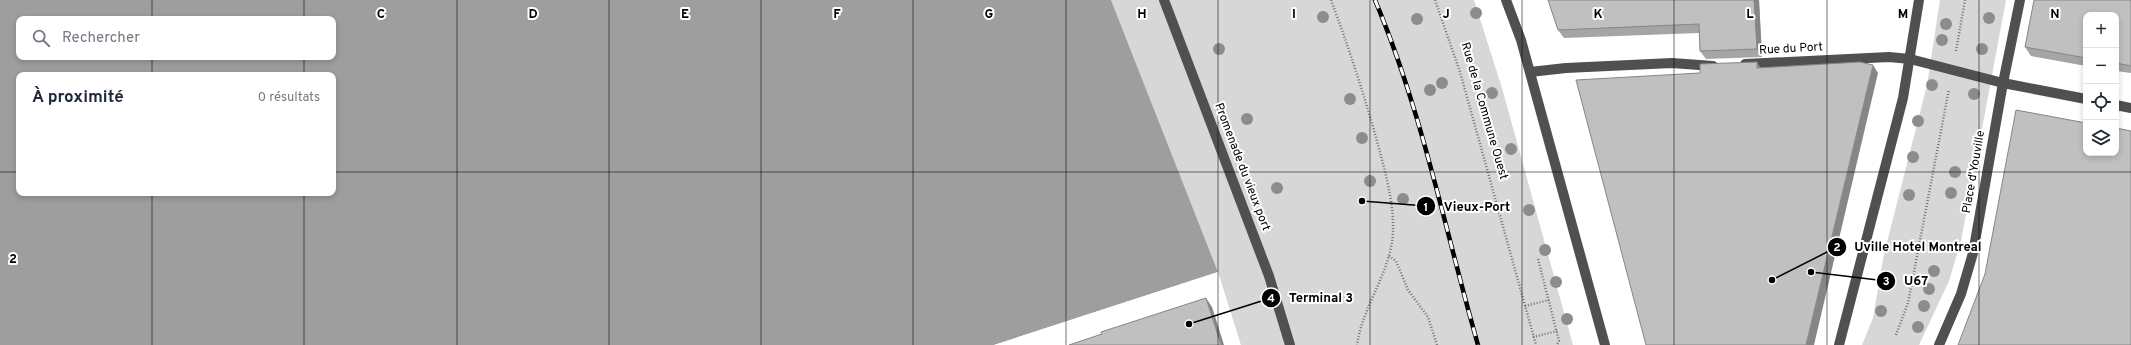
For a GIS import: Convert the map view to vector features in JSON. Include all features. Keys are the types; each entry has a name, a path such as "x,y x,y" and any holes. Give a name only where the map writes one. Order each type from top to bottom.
{"street":[{"name":"Promenade du vieux port","path":"1164,0 1269,276 1290,345"},
{"path":"1506,0 1521,40 1605,345"},
{"path":"1839,345 1903,98 1920,0"},
{"name":"Place d'Youville","path":"1939,345 1961,294 1973,253 2003,82 2020,0"},
{"name":"Rue du Port","path":"1735,65 1889,57 1910,59 1953,71 2083,98"},
{"path":"1530,72 1566,68 1672,63 1720,66"},
{"path":"2119,106 2131,108"}],"path":[{"path":"1331,0 1358,76 1385,170 1392,213 1393,234 1389,256 1361,328 1357,345"},
{"name":"Rue de la Commune Ouest","path":"1436,0 1460,72 1536,345"},
{"path":"1896,335 1908,303 1953,71 1965,0"},
{"path":"1389,256 1396,261 1408,290 1428,317 1437,345"},
{"path":"1538,259 1557,331 1559,341 1557,345"},
{"path":"1525,306 1549,300"},
{"path":"1533,337 1557,331"}],"shaded area":[{"path":"0,0 1111,0 1218,272 994,345 0,345"},
{"path":"1111,0 1474,0 1502,88 1573,345 1241,345 1218,272"},
{"path":"1940,0 2006,0 1961,241 1949,281 1919,345 1862,345 1873,318 1884,254 1927,85"}],"pier":[{"path":"1218,272 1218,274 1001,345 994,345"}],"building":[{"path":"1548,0 1754,0 1757,49 1700,51 1699,24 1558,30"},
{"path":"2034,0 2131,0 2131,66 2119,64 2119,12 2083,12 2083,57 2025,47"},
{"path":"1757,62 1757,68 1860,62 1873,65 1806,345 1646,345 1576,80 1700,73 1700,64"},
{"path":"2016,110 2083,122 2083,156 2119,156 2119,129 2131,131 2131,345 1958,345 1985,274"},
{"path":"1206,298 1221,345 1069,345 1102,334 1101,332"}],"railway":[{"path":"1375,0 1392,42 1420,128 1478,345"}],"place":[{"name":"Vieux-Port","path":"1362,201"},
{"name":"U67","path":"1811,272"},
{"name":"Uville Hotel Montreal","path":"1772,280"},
{"name":"Terminal 3","path":"1189,324"}]}
